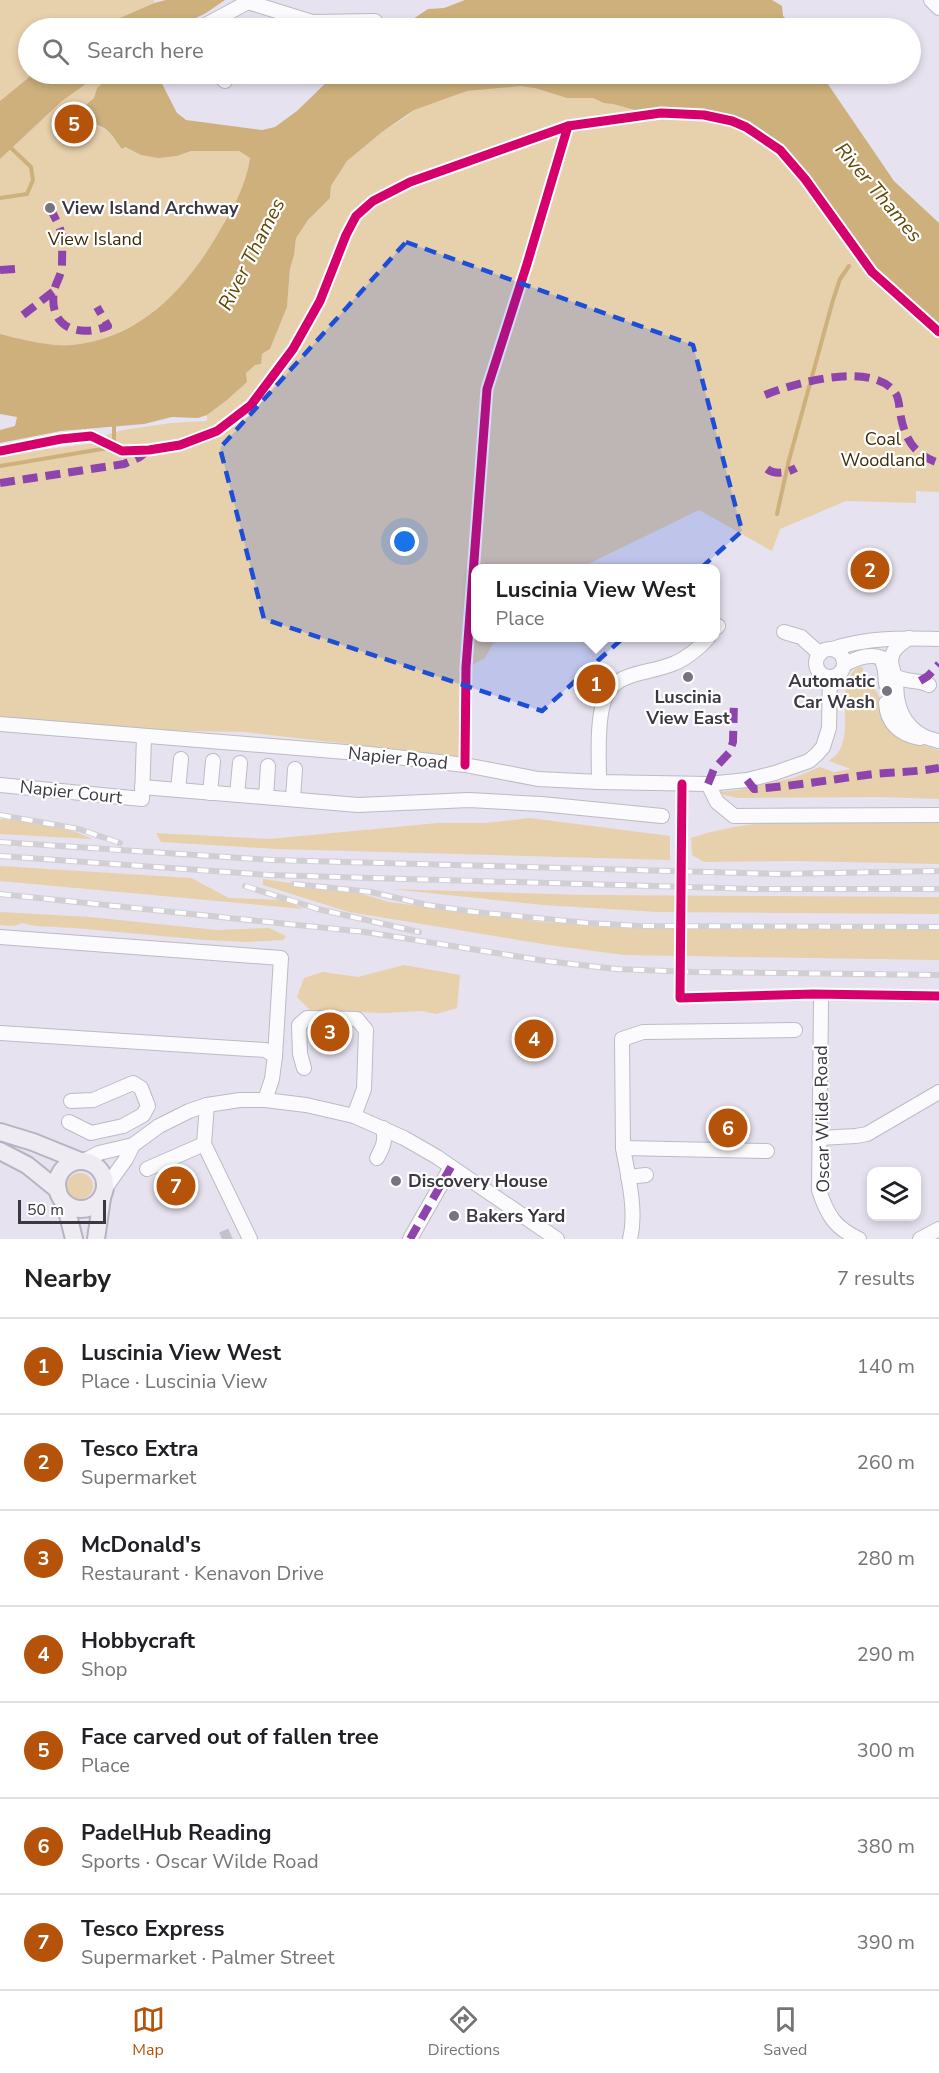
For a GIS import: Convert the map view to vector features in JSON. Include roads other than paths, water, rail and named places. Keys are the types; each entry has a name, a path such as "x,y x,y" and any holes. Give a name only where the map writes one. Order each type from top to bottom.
{"main road":[{"path":"0,1132 82,1161 97,1167 102,1172 104,1193 96,1239"},
{"path":"0,1151 27,1165 75,1209 92,1207 104,1193"},
{"path":"74,1239 57,1183 63,1170 74,1162 82,1161"}],"street":[{"path":"931,0 939,8"},
{"path":"218,18 248,1 293,18"},
{"path":"784,632 801,637 826,651 843,657 844,665"},
{"path":"932,740 916,732 908,723 900,710 891,677 881,658 864,656 844,665 837,675 830,676 822,674 817,660 826,651 862,641 893,638 939,639"},
{"path":"891,677 893,651 909,638"},
{"path":"599,782 601,713 610,689 625,677 675,663 692,654 704,642"},
{"name":"Napier Road","path":"0,724 370,754 465,765 538,778 599,782 708,784 747,780 774,773 809,760 817,754 823,747 829,728 830,676"},
{"path":"891,677 902,681 920,681 929,685"},
{"path":"886,703 887,714 896,727 908,735 932,740"},
{"path":"142,793 144,736"},
{"path":"178,790 182,759"},
{"path":"210,793 213,760"},
{"path":"237,795 240,763"},
{"path":"266,797 268,766"},
{"path":"293,799 295,769"},
{"path":"708,784 717,802 734,816 939,815"},
{"name":"Napier Court","path":"0,785 142,793 178,790 357,805 470,800 541,804 662,816"},
{"path":"0,937 281,958 275,1056 272,1079 265,1100"},
{"name":"Oscar Wilde Road","path":"821,1002 819,1190 824,1208 841,1235"},
{"path":"304,1068 300,1054 299,1025 307,1018 357,1019 366,1030 364,1089 354,1116"},
{"path":"630,1239 632,1214 623,1148 622,1039 644,1032 795,1030"},
{"path":"0,1033 265,1050 275,1056"},
{"path":"69,1122 91,1132 123,1126 143,1115 148,1106 141,1088 133,1083 93,1100 71,1101"},
{"path":"819,1138 867,1134 939,1092"},
{"path":"82,1161 99,1153 133,1145 159,1126 207,1105 240,1100 265,1100 306,1105 354,1116 424,1149 557,1239"},
{"path":"207,1105 204,1144 248,1234 231,1235"},
{"path":"377,1158 384,1144 383,1128"},
{"path":"147,1169 204,1144"},
{"path":"104,1193 133,1145"},
{"path":"623,1148 767,1151"},
{"path":"410,1239 451,1167"},
{"path":"628,1177 646,1175"},
{"path":"841,1235 859,1239"}],"water":[{"path":"166,0 225,0 196,18 120,18"},
{"path":"465,0 772,0 782,6 785,18 414,18 428,9 444,8"},
{"path":"21,84 86,84 62,101 0,159 0,101"},
{"name":"River Thames","path":"102,84 162,84 177,113 186,120 262,130 275,127 297,111 325,84 828,84 894,181 939,223 939,327 904,298 865,257 808,177 782,146 734,117 704,111 662,109 639,111 604,103 593,98 567,98 520,86 467,91 414,110 382,132 347,161 331,186 330,198 308,220 296,238 290,269 287,307 270,349 262,354 261,364 255,365 246,373 247,382 227,400 207,415 198,418 172,417 144,424 61,431 0,443 0,430 15,426 17,417 0,414 0,334 46,344 72,345 96,341 138,322 174,293 203,257 237,199 248,169 250,158 239,151 191,151 177,156 158,158 141,155 125,147 122,149 104,128 87,125 79,111 94,98 97,88"}],"waterway":[{"path":"0,198 27,194 33,180 31,167 11,148"},
{"path":"777,514 789,460 833,300 840,279 849,266"},
{"path":"0,466 108,448 114,441 114,425"}],"tunnel":[{"path":"222,1239 231,1235"}],"railway":[{"path":"0,815 79,829 120,843"},
{"path":"0,842 272,860 778,874 939,871"},
{"path":"0,856 269,875 756,889 939,889"},
{"path":"294,884 371,892 427,905 475,912 588,923 639,926 939,927"},
{"path":"245,886 318,909 419,932"},
{"path":"0,894 365,932 546,961 616,969 939,975"}],"place":[{"name":"Face carved out of fallen tree","path":"74,124"},
{"name":"View Island Archway","path":"50,208"},
{"name":"Tesco Extra","path":"870,570"},
{"name":"Luscinia View East","path":"688,677"},
{"name":"Luscinia View West","path":"596,684"},
{"name":"Automatic Car Wash","path":"887,691"},
{"name":"McDonald's","path":"330,1032"},
{"name":"Hobbycraft","path":"534,1039"},
{"name":"PadelHub Reading","path":"728,1128"},
{"name":"Discovery House","path":"396,1181"},
{"name":"Tesco Express","path":"176,1186"},
{"name":"Bakers Yard","path":"454,1216"}],"park label":[{"name":"View Island","path":"95,239"},
{"name":"Coal Woodland","path":"883,449"}]}
